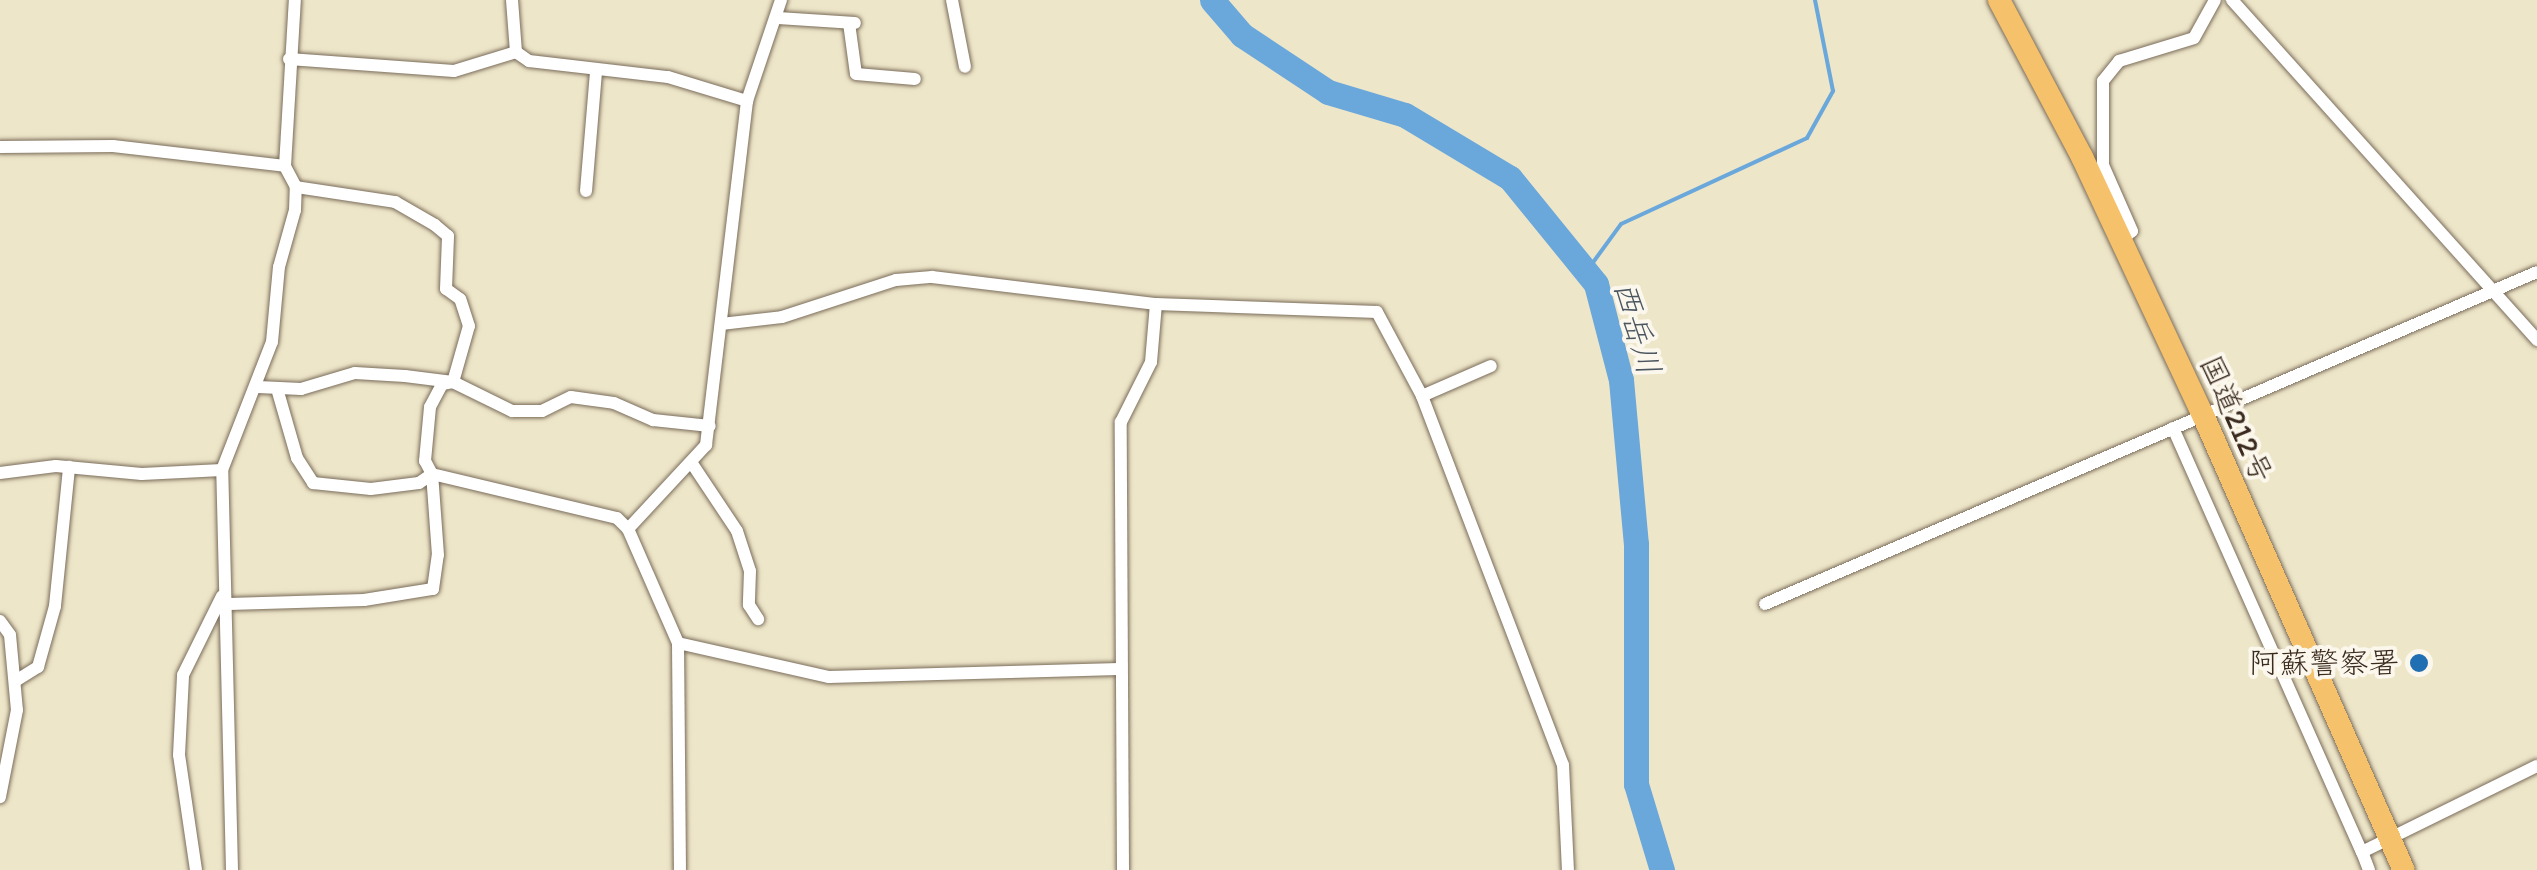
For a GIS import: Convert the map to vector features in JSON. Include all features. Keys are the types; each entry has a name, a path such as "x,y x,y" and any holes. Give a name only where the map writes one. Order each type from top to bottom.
{"highway":[{"name":"国道212号","path":"1999,0 2121,240 2404,870"}],"street":[{"path":"232,870 222,470 258,387 272,342 296,187 286,166 289,58 296,0"},
{"path":"512,0 516,52"},
{"path":"628,529 694,465 710,426 747,101 781,0"},
{"path":"952,0 965,66"},
{"path":"2121,240 2132,232 2103,166 2103,81 2119,61 2194,38 2215,0"},
{"path":"2232,0 2537,340"},
{"path":"778,18 853,23 856,74 916,79"},
{"path":"289,58 454,71 516,52"},
{"path":"516,52 529,61 596,73 668,78 747,101"},
{"path":"586,191 596,73"},
{"path":"0,147 114,146 286,166"},
{"path":"296,187 395,202 448,236 446,289 460,299 469,326 453,382"},
{"path":"1765,604 2537,272"},
{"path":"720,324 782,317 896,280 932,277 1156,304 1378,312 1422,396 1562,765 1568,870"},
{"path":"1123,870 1119,669 1121,422 1151,362 1156,304"},
{"path":"1422,396 1490,366"},
{"path":"258,387 278,392 355,372 453,382 512,411 542,411 571,397 614,403 653,420 710,426"},
{"path":"225,600 364,600 434,589 432,474 424,461 426,426 442,384 453,382"},
{"path":"278,392 297,458 312,482 370,489 432,474 560,501 617,518 628,529 678,643 680,870"},
{"path":"2172,428 2369,870"},
{"path":"694,465 736,531 750,571 748,605 758,619"},
{"path":"0,473 69,467 142,474 222,470"},
{"path":"17,680 38,667 55,606 69,467"},
{"path":"196,870 179,755 183,675 225,600"},
{"path":"0,621 10,635 17,680 0,796"},
{"path":"678,643 830,677 1119,669"},
{"path":"2362,852 2537,766"}],"waterway":[{"name":"西岳川","path":"1212,0 1242,35 1328,92 1405,115 1510,178 1596,284 1621,380 1636,544 1636,784 1662,870"},
{"path":"1586,272 1621,224 1807,138 1833,91 1815,0"}],"place":[{"name":"阿蘇警察署","path":"2419,663"}]}
